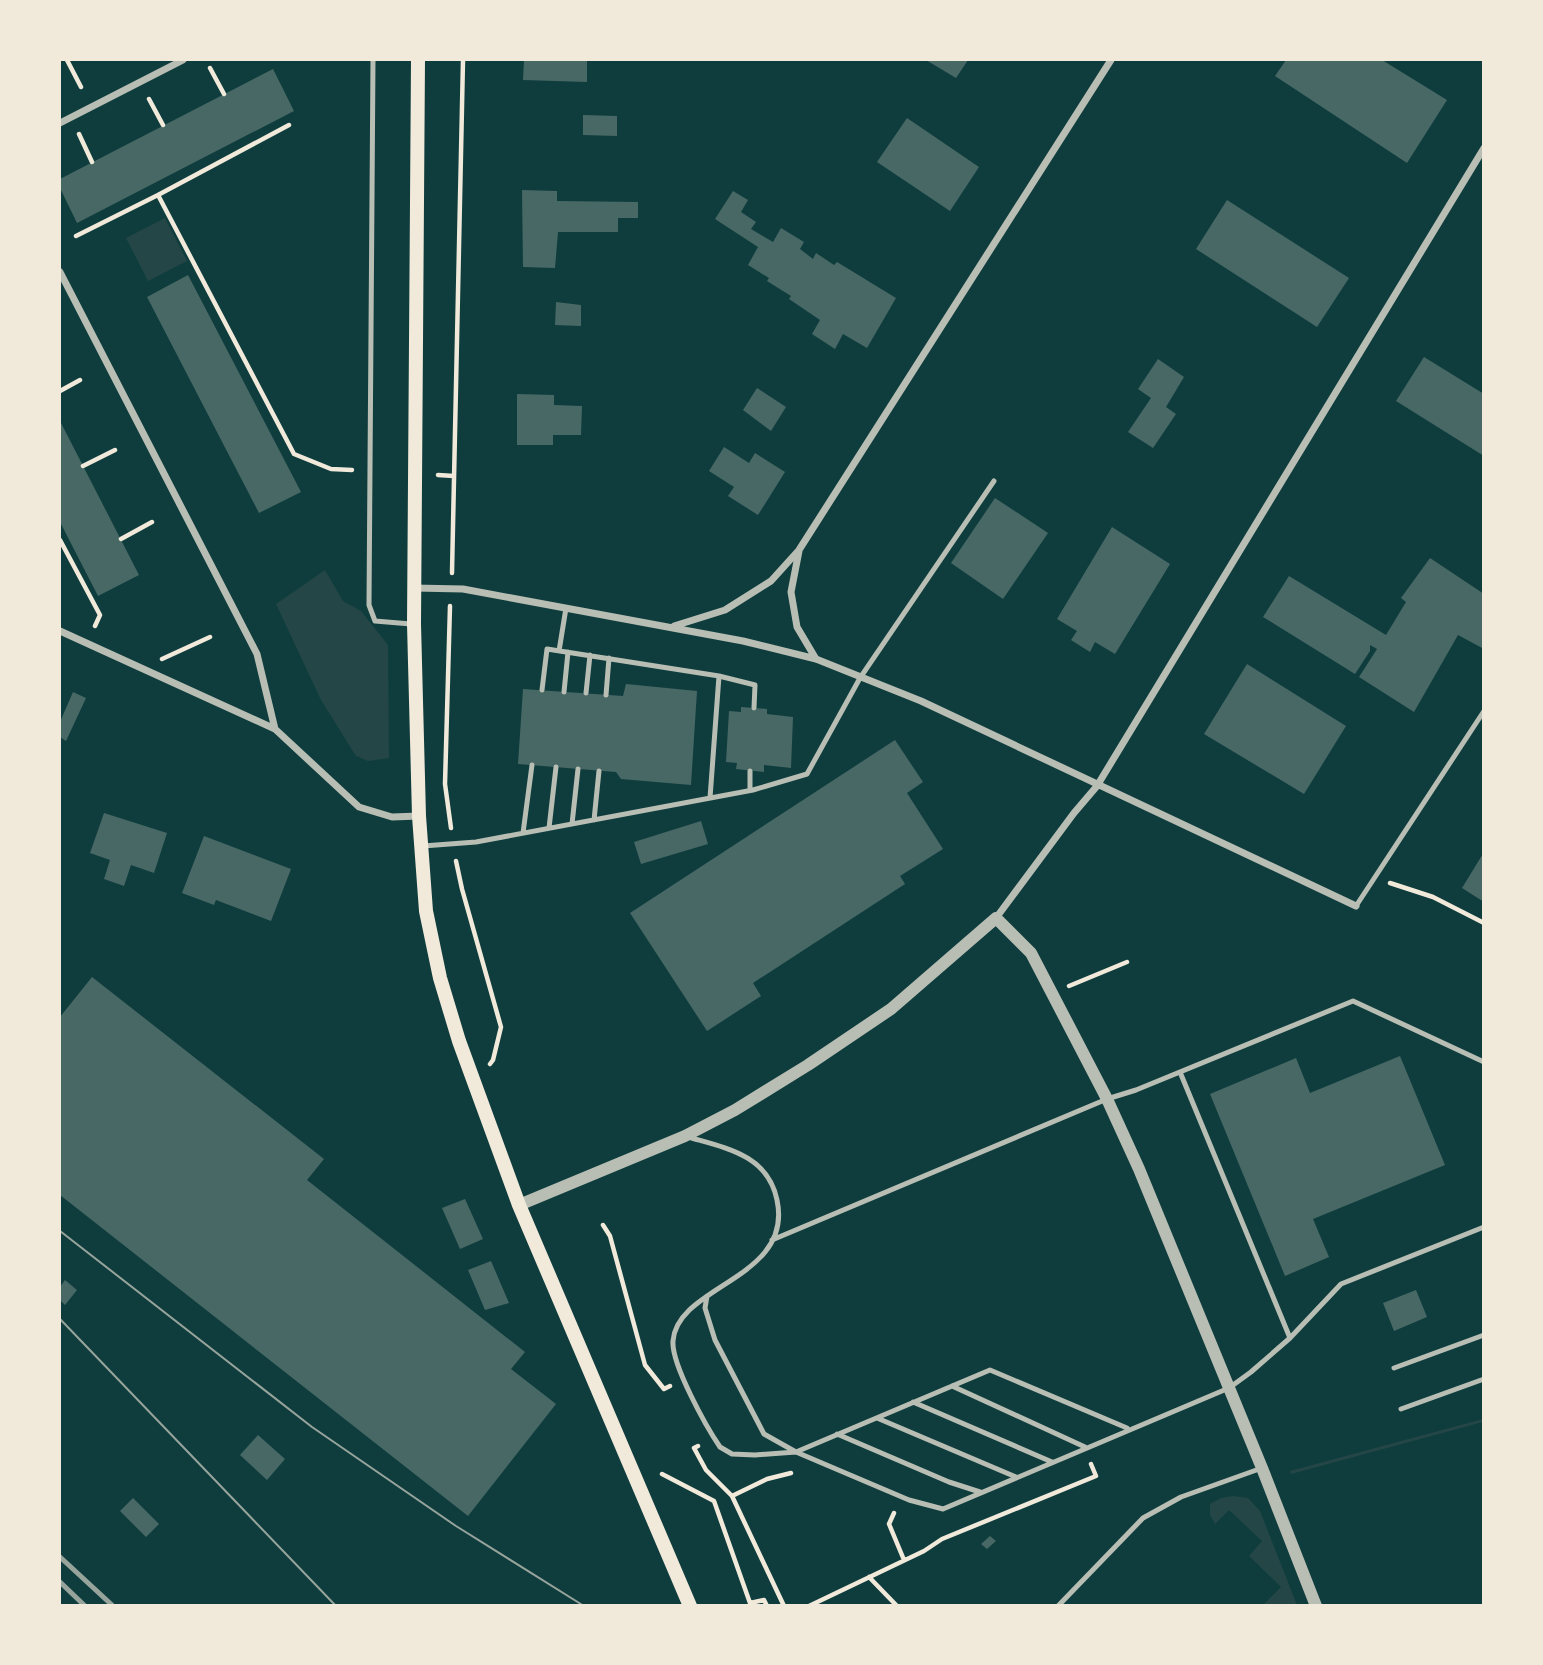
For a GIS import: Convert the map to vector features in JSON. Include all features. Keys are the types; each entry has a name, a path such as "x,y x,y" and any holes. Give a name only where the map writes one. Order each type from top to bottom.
{"main road":[{"path":"418,60 414,624 419,816 426,911 440,978 459,1041 519,1205 690,1605"}],"street":[{"path":"60,123 183,60"},
{"path":"670,627 725,610 771,581 799,550 1111,60"},
{"path":"519,1205 685,1136 734,1110 797,1072 891,1009 996,918 1097,786 1483,148"},
{"path":"60,272 257,654 275,729"},
{"path":"799,550 790,592 797,627 816,659"},
{"path":"414,588 451,588 566,608 743,641 816,659 922,701 1097,786 1356,906"},
{"path":"60,631 275,729 359,807 391,817 419,816"},
{"path":"996,918 1031,953 1107,1099 1229,1388 1316,1605"}],"lane":[{"path":"373,60 369,605 375,621 414,624"},
{"path":"421,846 476,842 594,820 750,790 807,774 860,678 994,481"},
{"path":"559,651 566,608"},
{"path":"542,690 547,649 719,676 755,685 754,708"},
{"path":"564,692 568,652"},
{"path":"586,693 590,655"},
{"path":"606,695 609,658"},
{"path":"710,798 719,676"},
{"path":"1356,906 1483,711"},
{"path":"523,833 532,765"},
{"path":"549,828 556,767"},
{"path":"572,824 578,769"},
{"path":"594,820 599,771"},
{"path":"750,771 750,790"},
{"path":"772,1240 1107,1099 1128,1094 1353,1001 1483,1062"},
{"path":"1180,1072 1290,1338"},
{"path":"685,1136 729,1149 760,1166 774,1184 780,1212 772,1240 760,1259 690,1309 678,1325 673,1340 675,1361 720,1447 732,1454 796,1452 990,1370 1128,1429"},
{"path":"707,1296 705,1308 709,1324 764,1434 796,1452 909,1500 943,1509 1229,1388 1290,1338 1341,1284 1483,1227"},
{"path":"1394,1368 1483,1335"},
{"path":"1401,1409 1483,1379"},
{"path":"952,1386 1085,1447"},
{"path":"914,1402 1052,1462"},
{"path":"876,1418 1016,1477"},
{"path":"837,1434 949,1482 981,1492"},
{"path":"1058,1605 1143,1518 1181,1497 1262,1468"}],"path":[{"path":"67,60 81,87"},
{"path":"451,588 463,60"},
{"path":"210,68 223,94"},
{"path":"148,98 163,125"},
{"path":"76,236 289,125"},
{"path":"79,134 92,162"},
{"path":"158,195 294,454 331,469 370,471"},
{"path":"60,391 80,380"},
{"path":"83,467 115,450"},
{"path":"121,539 152,522"},
{"path":"60,540 100,615 94,628"},
{"path":"161,659 211,637"},
{"path":"1376,878 1433,897 1483,923"},
{"path":"1069,986 1127,962"},
{"path":"603,1225 610,1236 645,1365 664,1389"},
{"path":"694,1448 706,1470 732,1496 784,1605"},
{"path":"662,1474 714,1501 750,1603 764,1600 766,1605"},
{"path":"809,1605 924,1551 943,1539 1096,1476"},
{"path":"732,1496 767,1479"},
{"path":"897,1505 889,1524 904,1560"},
{"path":"869,1577 897,1605"}],"shaded area":[{"path":"165,218 187,261 148,281 126,238"},
{"path":"325,570 343,601 361,611 388,645 389,758 368,761 356,756 321,700 276,604"},
{"path":"1483,1419 1483,1422 1291,1474 1290,1471"},
{"path":"1233,1496 1248,1498 1260,1511 1297,1605 1263,1605 1281,1587 1249,1556 1262,1541 1229,1510 1215,1524 1210,1515 1210,1504"}],"building":[{"path":"524,60 587,60 587,82 523,80"},
{"path":"926,60 968,60 956,78"},
{"path":"1286,60 1382,60 1447,100 1407,163 1275,76"},
{"path":"273,69 294,111 77,223 60,188 60,179"},
{"path":"583,115 617,116 617,136 583,135"},
{"path":"907,118 979,167 950,211 877,162"},
{"path":"522,190 557,191 557,201 638,202 638,218 618,218 618,232 558,232 555,268 523,267"},
{"path":"733,191 748,200 741,212 756,222 751,229 773,242 781,228 804,242 800,249 813,259 816,253 834,265 837,262 896,298 867,348 843,334 835,349 812,334 820,320 789,299 791,296 767,281 769,278 748,265 758,247 715,219"},
{"path":"1227,200 1349,278 1317,327 1196,249"},
{"path":"188,275 301,492 259,513 147,297"},
{"path":"556,302 581,305 581,326 555,325"},
{"path":"1424,357 1484,394 1484,456 1396,401"},
{"path":"1158,359 1184,377 1166,407 1176,414 1153,448 1128,432 1151,398 1138,389"},
{"path":"757,388 786,407 771,431 743,410"},
{"path":"517,394 554,395 554,405 582,406 581,435 553,435 553,445 517,445"},
{"path":"60,421 139,575 98,596 60,522"},
{"path":"724,447 749,463 755,453 785,472 758,515 728,496 734,487 709,471"},
{"path":"995,498 1048,533 1003,599 951,563"},
{"path":"1112,527 1170,564 1115,654 1095,642 1090,652 1071,640 1077,631 1057,619"},
{"path":"1430,558 1484,594 1484,649 1458,635 1414,712 1359,677 1377,649 1370,645 1370,651 1355,674 1263,617 1289,576 1386,635 1406,602 1401,598"},
{"path":"1247,664 1346,726 1304,794 1204,734"},
{"path":"626,684 697,691 691,785 621,779 616,772 518,764 523,689 623,696"},
{"path":"73,692 86,698 66,741 60,737 60,722"},
{"path":"741,707 767,709 767,714 793,717 791,768 764,765 764,772 736,769 737,763 726,762 729,711 741,712"},
{"path":"895,740 923,782 907,793 943,849 900,876 905,884 753,983 761,996 707,1031 630,913"},
{"path":"104,813 167,833 154,873 131,865 124,886 104,879 110,860 90,853"},
{"path":"701,821 708,844 641,864 634,842"},
{"path":"204,836 291,869 271,921 216,900 214,905 182,893"},
{"path":"1484,852 1484,902 1462,888"},
{"path":"92,977 324,1159 307,1180 525,1352 511,1369 556,1404 468,1516 60,1195 60,1017"},
{"path":"1400,1056 1445,1165 1313,1219 1329,1257 1285,1276 1210,1094 1296,1058 1310,1093"},
{"path":"465,1199 483,1239 460,1249 442,1208"},
{"path":"491,1261 509,1303 485,1310 468,1270"},
{"path":"65,1280 77,1290 65,1305 60,1300 60,1287"},
{"path":"1416,1290 1427,1317 1394,1331 1383,1303"},
{"path":"258,1435 285,1459 267,1480 240,1455"},
{"path":"133,1498 159,1524 146,1537 120,1511"},
{"path":"990,1536 996,1541 987,1549 981,1544"}],"tram line":[{"path":"60,1231 312,1427 456,1526 584,1606"},
{"path":"60,1319 336,1606"}],"railway":[{"path":"60,1557 113,1606"},
{"path":"60,1582 85,1606"}]}
